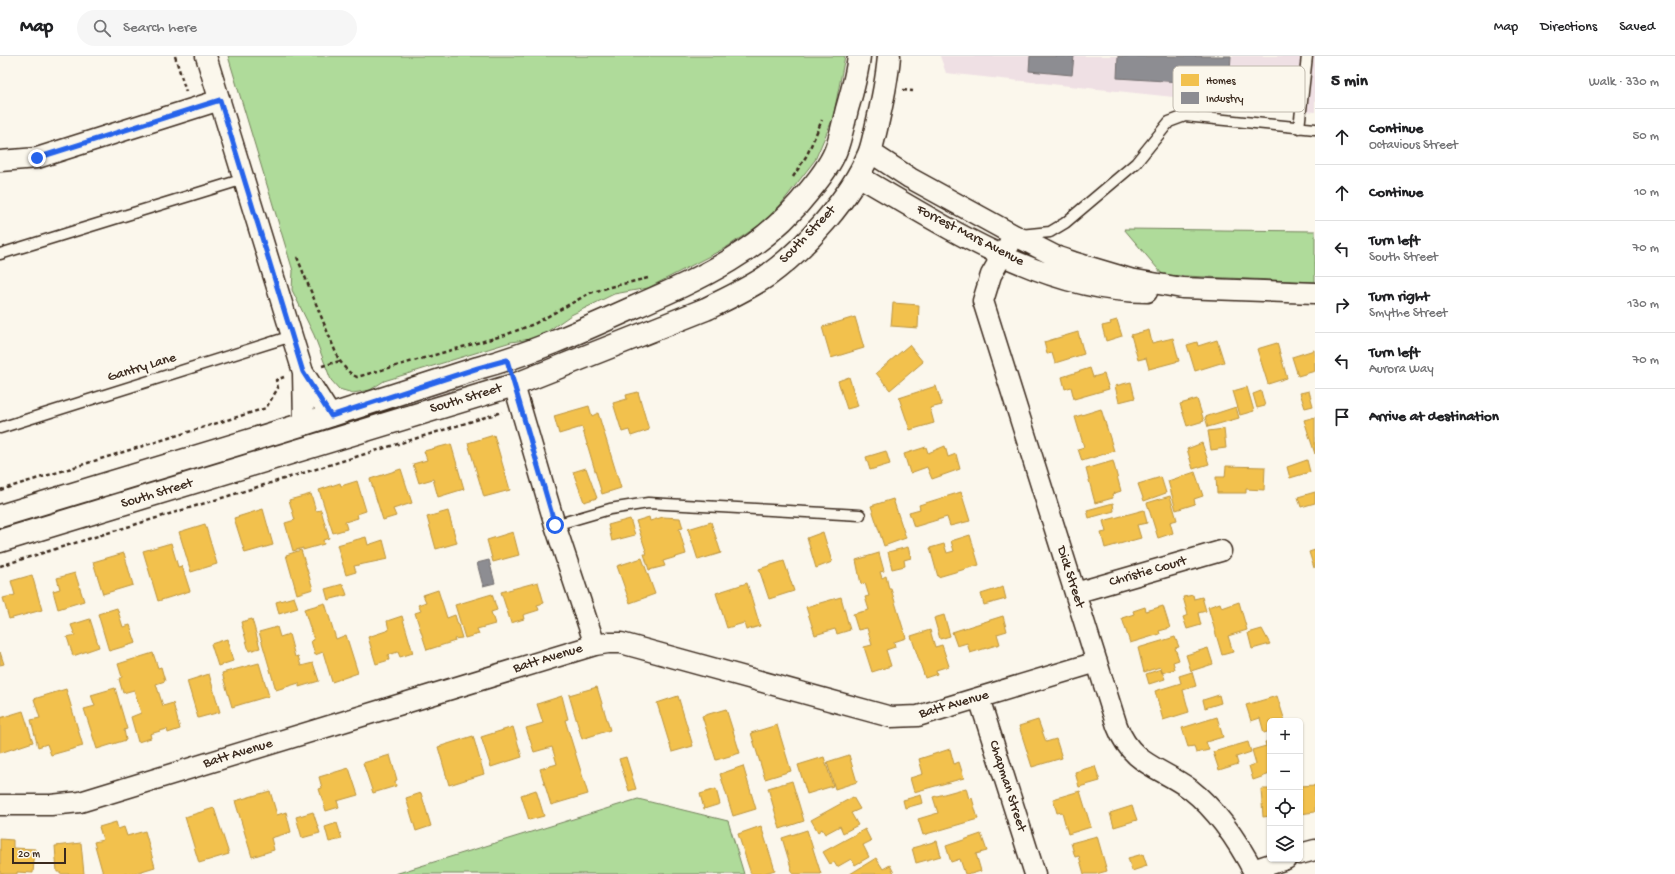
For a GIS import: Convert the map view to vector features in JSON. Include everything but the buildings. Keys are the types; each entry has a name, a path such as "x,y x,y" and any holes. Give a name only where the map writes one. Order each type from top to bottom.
{"street":[{"path":"206,56 303,372 331,416 325,442 304,424 303,372"},
{"name":"South Street","path":"0,516 331,416 507,360 576,333 666,294 719,268 755,245 778,226 800,203 821,176 837,148 853,87 859,56"},
{"name":"South Street","path":"0,541 514,385 706,309 766,276 793,254 812,235 838,204 858,176 870,152 878,122 889,56"},
{"path":"0,161 37,158 220,100"},
{"path":"837,148 870,152"},
{"path":"837,148 858,176"},
{"name":"Forrest Mars Avenue","path":"870,152 910,178 1014,235 1073,262 1130,279 1182,288"},
{"name":"Forrest Mars Avenue","path":"858,176 1002,256 1066,280 1092,286 1137,292 1182,288 1315,293"},
{"name":"Dick Street","path":"1014,235 988,283 983,301 1121,737 1128,748 1139,758 1190,789 1214,811 1243,852 1254,872"},
{"path":"507,360 555,525 595,645"},
{"name":"Christie Court","path":"1075,593 1221,551"},
{"name":"Batt Avenue","path":"0,805 51,805 80,802 595,645 608,643 621,643 891,717 918,716 1097,662"},
{"name":"Chapman Street","path":"979,698 1035,874"},
{"path":"1303,853 1315,850"},
{"path":"1254,872 1279,862"}],"lane":[{"path":"1305,74 1307,56"},
{"path":"1299,128 1301,112"},
{"path":"1014,235 1050,232 1065,223 1136,163 1169,122 1185,116 1315,129"},
{"path":"0,254 244,180"},
{"name":"Gantry Lane","path":"0,428 292,336"},
{"path":"555,525 610,509 648,503 860,515"}],"path":[{"path":"175,56 188,97"},
{"path":"792,178 807,155 824,114"},
{"path":"297,257 338,358 344,368 357,377 505,335 534,324 590,293 653,275"},
{"path":"0,490 266,408 278,388 276,380 303,372"},
{"path":"0,566 520,406"}],"shaded area":[{"path":"940,56 1315,56 1315,112 1305,111 1305,66 1173,66 1173,97 946,73"}],"green space":[{"path":"228,56 845,56 833,118 815,160 771,217 727,247 648,288 614,294 571,315 538,338 511,342 384,381 370,390 353,393 339,389 331,380 314,335 292,290 293,271"},
{"path":"1124,229 1315,231 1315,282 1163,275"},
{"path":"638,799 728,821 744,874 395,874"}],"route":[{"path":"37,158 220,100 303,372 331,416 507,360 555,525"}]}
